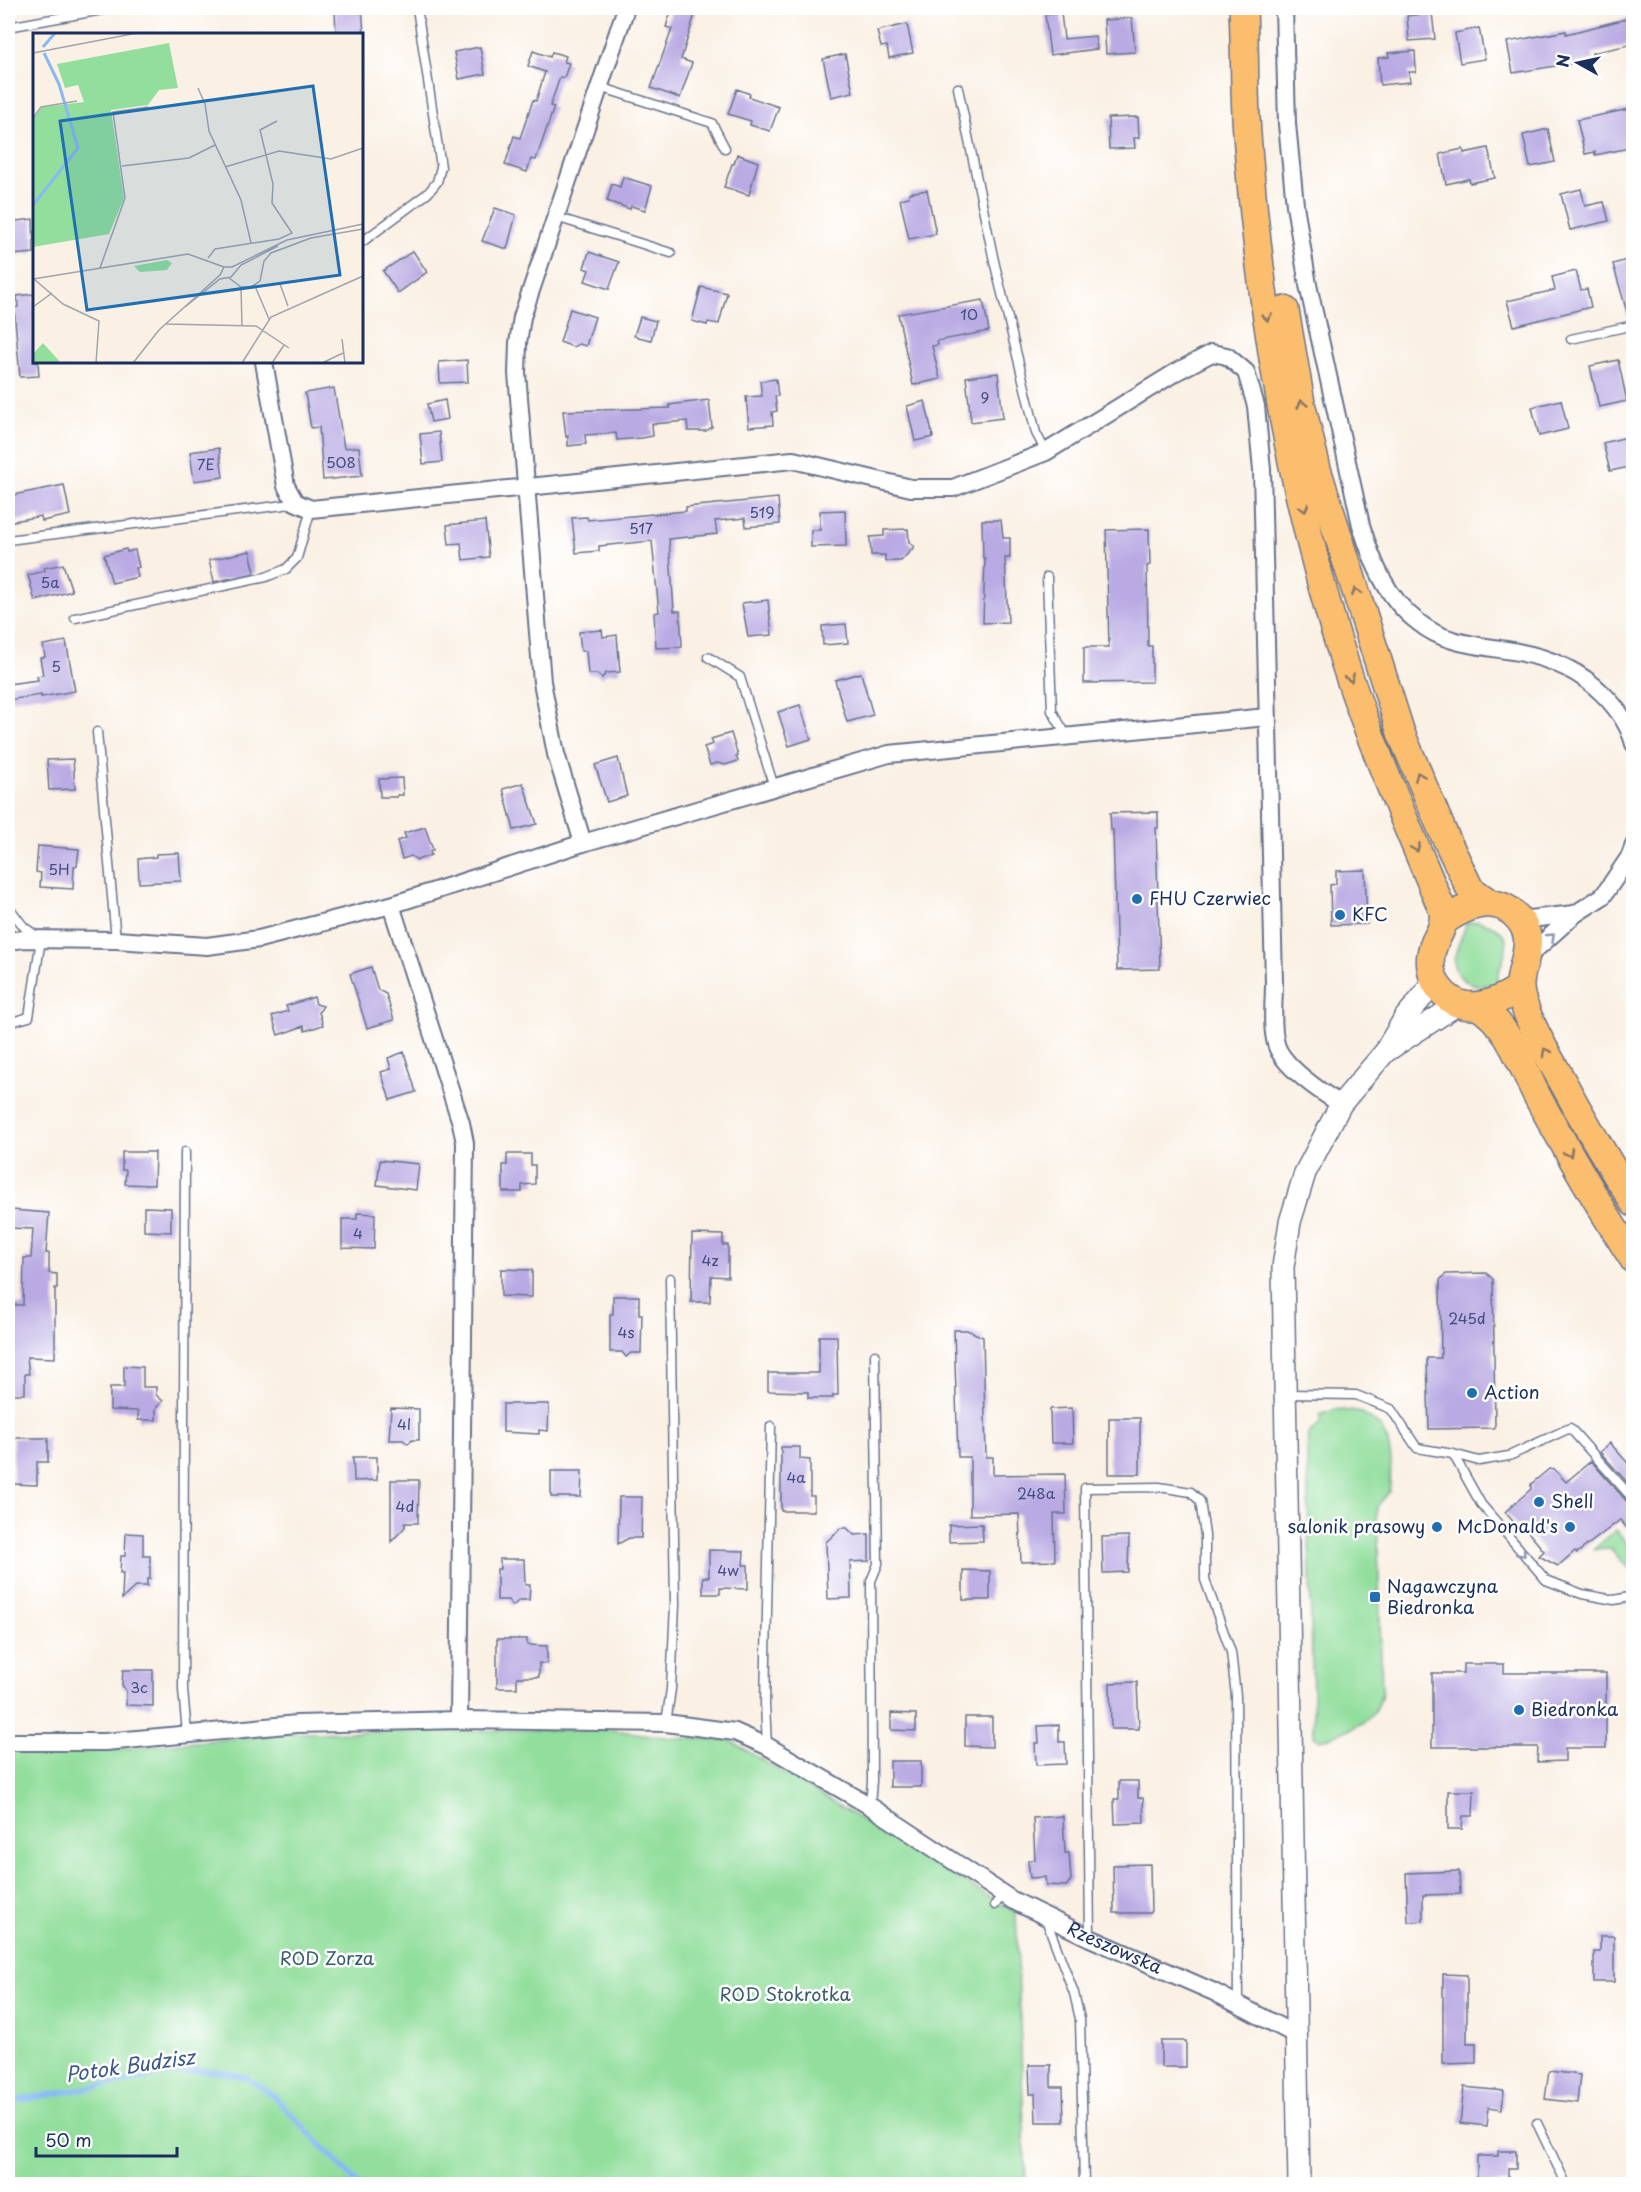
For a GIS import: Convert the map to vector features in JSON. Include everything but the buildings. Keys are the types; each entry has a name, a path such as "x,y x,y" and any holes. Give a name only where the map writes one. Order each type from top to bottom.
{"main road":[{"path":"1243,8 1247,133 1260,271 1288,444 1322,582 1346,667 1394,795 1443,911 1444,921 1431,955 1434,979 1444,994 1490,1013 1509,1039 1540,1102 1610,1224 1634,1260"},
{"path":"1260,8 1264,133 1277,267 1301,403 1317,469 1401,732 1442,830 1470,889 1491,904"},
{"path":"1444,921 1461,909 1474,905 1491,904 1504,907 1520,920 1527,931 1528,946 1518,989 1542,1045 1634,1203"},
{"path":"1468,1005 1502,999 1518,989"}],"street":[{"path":"583,843 556,754 542,682 517,373 518,343 522,317 626,8"},
{"path":"1284,8 1287,123 1294,205 1308,285 1361,525 1371,558 1389,592 1417,622 1454,642 1517,652 1567,667 1596,687 1617,708 1633,736"},
{"path":"264,363 286,486 295,502 311,509 793,460 911,488 953,488 1046,452 1176,372 1212,353 1227,356 1246,372 1256,406 1262,470 1274,983 1273,1027 1277,1047 1286,1060 1327,1096 1341,1104"},
{"path":"8,941 116,940 207,946 259,939 391,905 583,843 889,754 1267,717"},
{"path":"1526,958 1575,914 1604,896 1632,853"},
{"path":"391,905 461,1123 465,1143 459,1720"},
{"path":"1520,920 1575,914"},
{"path":"1299,2184 1283,1267 1290,1222 1305,1173 1341,1104 1385,1052 1404,1019 1434,979"},
{"path":"1385,1052 1468,1005"},
{"path":"8,1742 105,1742 297,1724 459,1720 672,1726 735,1732 767,1746 870,1806 999,1899 1044,1916"},
{"name":"Rzeszowska","path":"1044,1916 1239,2005 1296,2035"}],"lane":[{"path":"8,27 113,8"},
{"path":"363,241 428,193 437,182 441,167 417,8"},
{"path":"600,87 712,123 725,148"},
{"path":"958,88 994,261 1036,434 1046,452"},
{"path":"556,217 671,254"},
{"path":"1571,339 1634,325"},
{"path":"8,540 295,502"},
{"path":"75,618 266,577 286,568 297,558 311,509"},
{"path":"1047,577 1052,711 1067,737"},
{"path":"708,657 740,677 774,787"},
{"path":"97,732 116,940"},
{"path":"8,906 24,927 41,939 29,1017 8,1023"},
{"path":"185,1152 183,1690 187,1733"},
{"path":"670,1278 675,1605 671,1689 672,1726"},
{"path":"870,1806 872,1781 871,1581 878,1564 875,1355"},
{"path":"1284,1394 1356,1395 1391,1409 1417,1448 1479,1461 1509,1456 1570,1428 1634,1500"},
{"path":"767,1746 765,1704 771,1426"},
{"path":"1453,1454 1481,1504 1546,1580 1582,1594 1614,1600 1634,1596"},
{"path":"1090,1938 1085,1488 1158,1487 1191,1492 1200,1501 1204,1535 1205,1580 1230,1652 1236,1696 1239,2005"},
{"name":"Rzeszowska","path":"1044,1916 1074,1993 1080,2019 1084,2184"},
{"path":"1537,2123 1566,2184"}],"green space":[{"path":"1478,921 1501,931 1505,937 1505,953 1496,984 1483,986 1472,984 1464,980 1455,968 1454,961 1466,923"},
{"path":"1336,1409 1362,1413 1381,1428 1388,1442 1391,1460 1389,1492 1377,1507 1382,1693 1379,1704 1367,1719 1359,1725 1320,1740 1314,1737 1307,1454 1308,1434 1322,1421 1320,1415"},
{"path":"1616,1530 1633,1550 1633,1567 1630,1569 1609,1548 1594,1549"},
{"name":"ROD Zorza","path":"605,1729 673,1738 729,1740 1016,1913 1026,2184 8,2184 8,1748 71,1753 295,1733"}],"waterway":[{"name":"Potok Budzisz","path":"8,2102 199,2070 245,2077 273,2095 358,2184"}],"place":[{"name":"FHU Czerwiec","path":"1137,899"},
{"name":"KFC","path":"1340,915"},
{"name":"Action","path":"1472,1393"},
{"name":"Shell","path":"1539,1502"},
{"name":"salonik prasowy","path":"1437,1527"},
{"name":"McDonald's","path":"1570,1527"},
{"name":"Nagawczyna Biedronka","path":"1375,1597"},
{"name":"Biedronka","path":"1519,1710"}],"park label":[{"name":"ROD Stokrotka","path":"785,1995"}]}
